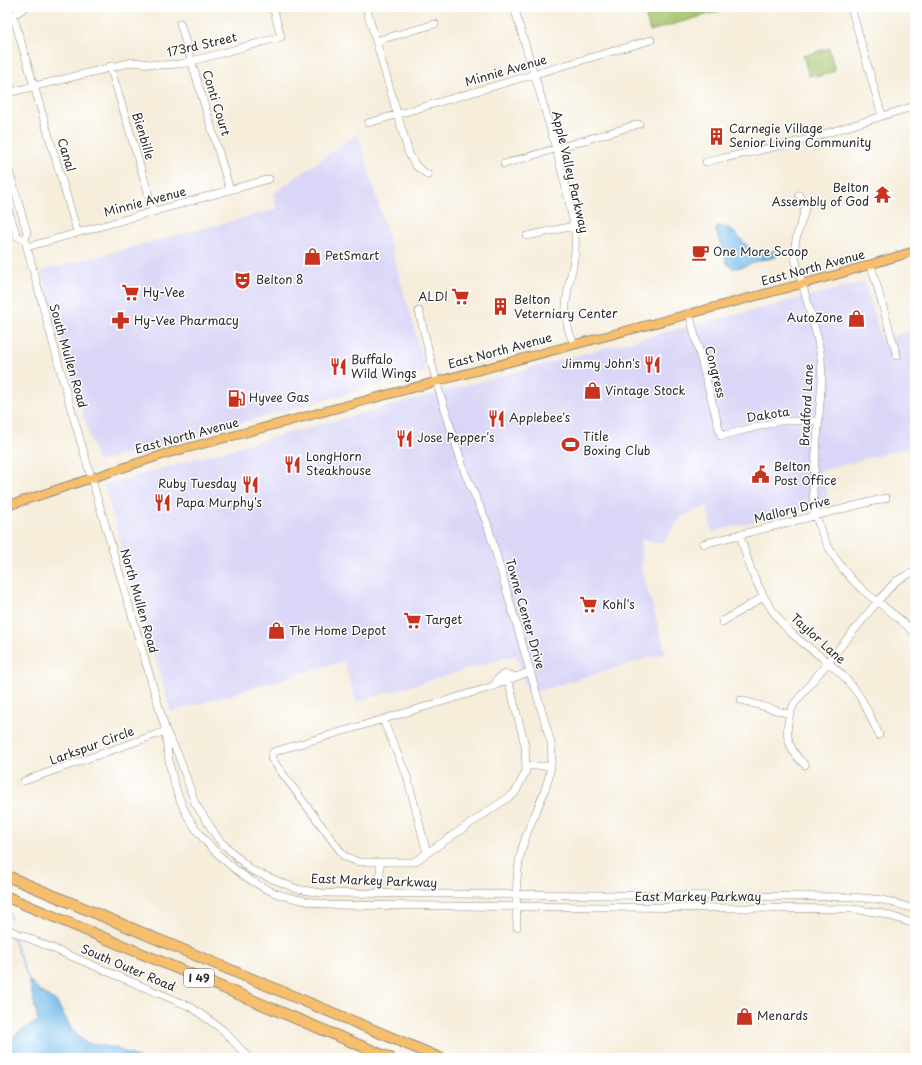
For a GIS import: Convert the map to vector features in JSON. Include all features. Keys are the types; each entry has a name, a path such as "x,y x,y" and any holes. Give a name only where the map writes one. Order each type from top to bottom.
{"highway":[{"name":"I 49","path":"7,876 440,1058"},
{"name":"I 49","path":"7,897 390,1058"}],"main road":[{"name":"East North Avenue","path":"7,506 91,477 165,454 689,313 803,284 915,251"}],"street":[{"path":"26,7 13,15 34,86"},
{"name":"173rd Street","path":"7,93 110,66 133,62 161,66 192,61 281,37 274,7"},
{"path":"366,7 411,158 418,169 428,175"},
{"name":"Apple Valley Parkway","path":"514,7 555,148 574,226 574,262 565,307 567,326 574,344"},
{"path":"851,7 882,116"},
{"name":"Conti Court","path":"180,23 230,190"},
{"path":"376,41 435,24"},
{"name":"Minnie Avenue","path":"368,123 651,40"},
{"name":"Bienbille","path":"110,66 154,212"},
{"name":"Canal","path":"34,86 77,231"},
{"path":"706,162 801,140 915,106"},
{"path":"504,164 639,124"},
{"name":"South Mullen Road","path":"7,164 27,232 26,244 91,477"},
{"name":"Minnie Avenue","path":"26,244 154,212 269,179"},
{"name":"Bradford Lane","path":"799,194 806,205 804,216 794,245 795,258 817,336 821,358 822,380 812,500 816,516 828,545 839,563 853,581 915,634"},
{"name":"South Mullen Road","path":"7,206 17,236 26,244"},
{"path":"527,236 574,226"},
{"path":"871,265 897,356"},
{"name":"Towne Center Drive","path":"419,311 436,381 464,473 487,523 551,742 553,755 544,795 524,842 517,878 517,927"},
{"name":"Congress","path":"689,313 720,436"},
{"name":"Dakota","path":"720,436 779,421 819,421"},
{"name":"North Mullen Road","path":"91,477 166,731"},
{"name":"Mallory Drive","path":"704,544 886,498"},
{"name":"Taylor Lane","path":"740,534 747,561 763,597 790,631 827,661 858,693 879,735"},
{"path":"805,765 793,753 790,744 787,729 789,714 800,695 877,602 896,581 915,571"},
{"path":"722,622 763,597"},
{"path":"512,678 530,671"},
{"path":"504,674 509,674 512,678 525,745 526,766 526,771 515,793 414,862 358,862 344,856 271,758 273,752 494,686 499,676 504,674"},
{"path":"741,700 789,714"},
{"path":"383,720 407,776 427,853"},
{"name":"Larkspur Circle","path":"24,781 166,731"},
{"name":"East Markey Parkway","path":"166,731 178,754 195,804 219,840 251,870 297,889 321,893 380,894 853,897 883,900 915,909"},
{"name":"East Markey Parkway","path":"166,731 167,753 187,815 203,838 242,874 275,893 328,905 853,909 881,913 915,924"},
{"path":"526,766 551,766"},
{"path":"380,862 380,894"},
{"name":"South Outer Road","path":"7,929 191,1007 223,1030 249,1058"}],"shaded area":[{"path":"358,133 427,372 97,462 41,271 277,209 273,194"},
{"path":"865,282 881,340 915,329 915,457 911,447 820,471 830,503 712,532 707,506 682,516 663,543 641,539 642,570 666,653 528,694 516,655 356,702 344,661 171,712 104,485 218,452 608,347"}],"green space":[{"path":"643,7 734,7 650,31"},
{"path":"829,48 835,71 817,77 816,74 809,76 803,56"}],"water":[{"path":"717,226 729,228 753,250 766,252 776,251 778,255 776,257 733,268 727,264 716,231"},
{"path":"29,980 41,992 56,1001 72,1030 86,1043 116,1048 139,1058 7,1058 7,1045 17,1033 38,1021"}],"waterway":[{"path":"9,910 11,920"},
{"path":"12,937 29,980"}],"place":[{"name":"Carnegie Village Senior Living Community","path":"716,136"},
{"name":"Belton Assembly of God","path":"882,195"},
{"name":"One More Scoop","path":"700,252"},
{"name":"PetSmart","path":"312,256"},
{"name":"Belton 8","path":"243,280"},
{"name":"Hy-Vee","path":"130,293"},
{"name":"ALDI","path":"461,297"},
{"name":"Belton Veterniary Center","path":"501,307"},
{"name":"AutoZone","path":"856,318"},
{"name":"Hy-Vee Pharmacy","path":"121,321"},
{"name":"Jimmy John's","path":"653,364"},
{"name":"Buffalo Wild Wings","path":"338,367"},
{"name":"Vintage Stock","path":"592,391"},
{"name":"Hyvee Gas","path":"236,398"},
{"name":"Applebee's","path":"496,418"},
{"name":"Jose Pepper's","path":"404,438"},
{"name":"Title Boxing Club","path":"570,444"},
{"name":"LongHorn Steakhouse","path":"293,464"},
{"name":"Belton Post Office","path":"761,474"},
{"name":"Ruby Tuesday","path":"250,484"},
{"name":"Papa Murphy's","path":"163,503"},
{"name":"Kohl's","path":"589,605"},
{"name":"Target","path":"412,620"},
{"name":"The Home Depot","path":"276,631"},
{"name":"Menards","path":"744,1016"}]}
